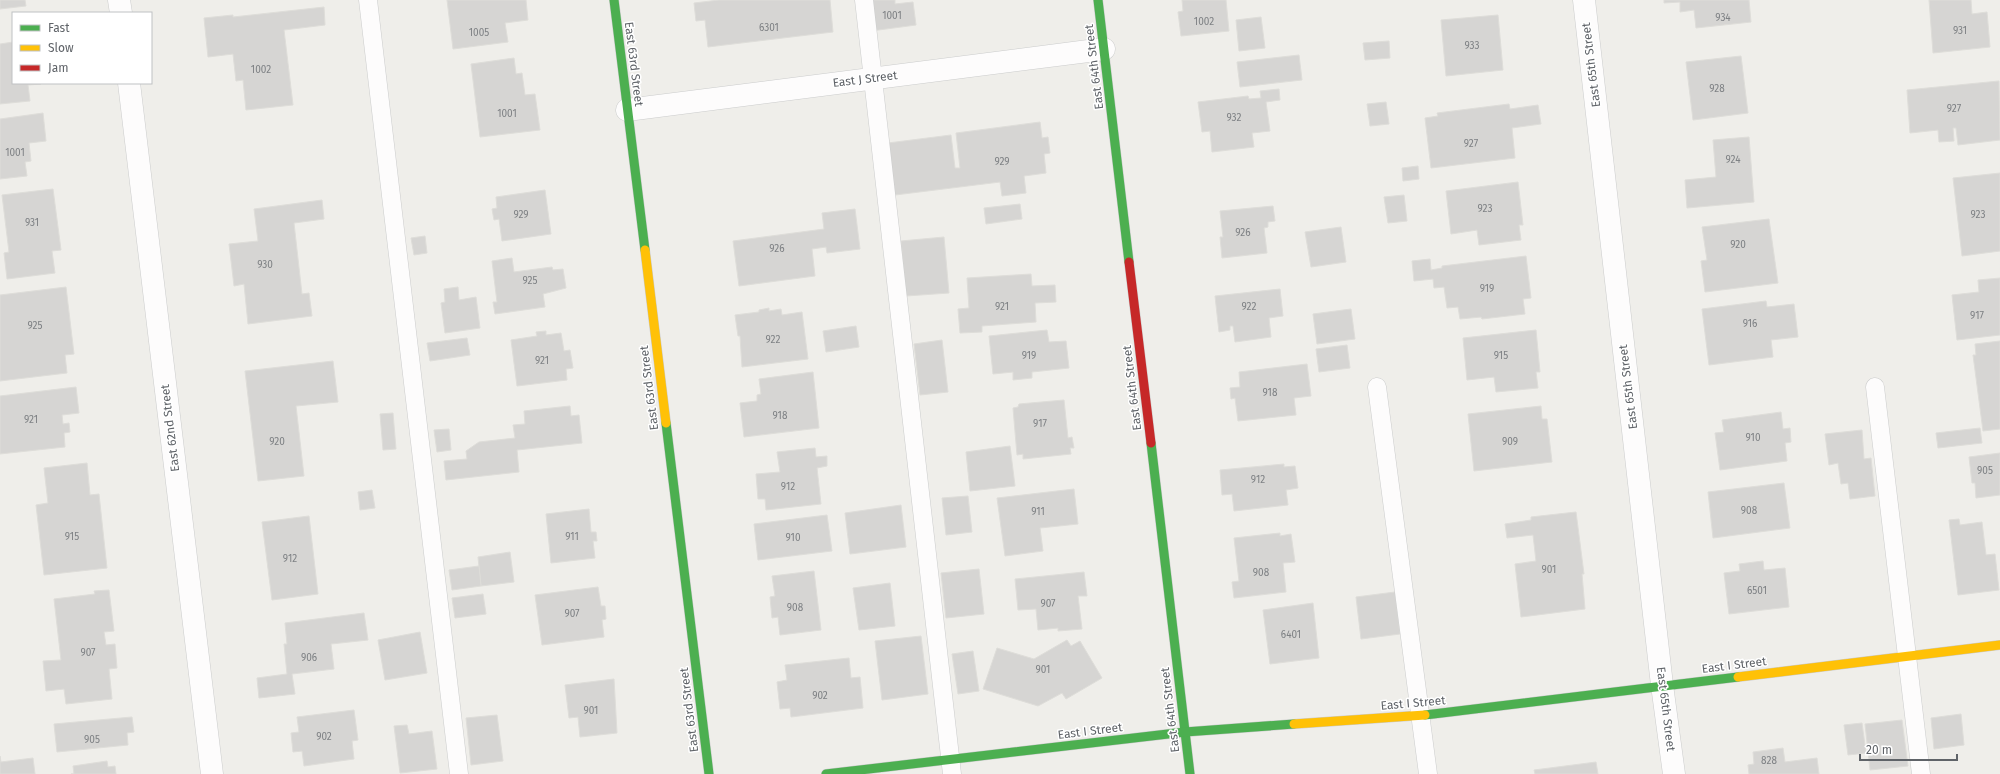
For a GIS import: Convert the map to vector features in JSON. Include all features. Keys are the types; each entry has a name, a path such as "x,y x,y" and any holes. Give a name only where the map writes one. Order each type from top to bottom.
{"street":[{"path":"119,0 121,12"},
{"name":"East 63rd Street","path":"614,0 709,774"},
{"name":"East 64th Street","path":"1098,0 1190,774"},
{"name":"East 65th Street","path":"1584,0 1662,686 1674,774"},
{"name":"East J Street","path":"627,110 1104,49"},
{"name":"East 62nd Street","path":"129,84 212,774"},
{"name":"East I Street","path":"826,774 951,767 1185,732 1421,715 2000,645"}],"lane":[{"path":"368,0 459,774"},
{"path":"864,0 951,767"},
{"path":"1377,387 1428,774"},
{"path":"1875,387 1921,774"}],"building":[{"path":"0,0 25,0 26,6 0,9"},
{"path":"447,0 526,0 528,20 505,23 508,42 453,49"},
{"path":"719,0 830,0 833,32 708,47 705,20 696,21 694,3"},
{"path":"867,0 895,0 895,4 913,2 916,25 871,31"},
{"path":"1182,0 1226,0 1229,31 1181,36 1178,12 1183,11"},
{"path":"1664,0 1749,0 1751,22 1696,28 1694,10 1680,12 1680,2 1664,3"},
{"path":"1929,0 1971,0 1972,14 1987,12 1990,47 1933,53"},
{"path":"324,7 325,25 284,30 293,105 246,110 243,80 236,81 233,54 208,57 204,18 233,15 233,17"},
{"path":"1498,15 1503,70 1446,76 1441,20"},
{"path":"1261,17 1265,48 1239,51 1236,20"},
{"path":"1389,41 1390,58 1365,60 1363,43"},
{"path":"12,42 12,84 41,84 28,85 30,101 0,104 0,44"},
{"path":"1299,55 1302,80 1240,87 1237,62"},
{"path":"1741,56 1748,113 1693,120 1686,62"},
{"path":"514,58 516,74 522,73 525,95 535,94 540,130 480,137 471,64"},
{"path":"1999,81 2000,140 1958,145 1956,128 1953,128 1954,141 1939,142 1938,130 1910,133 1907,90"},
{"path":"1279,89 1280,100 1266,102 1270,131 1252,133 1254,147 1212,152 1210,131 1202,132 1198,102 1248,96 1249,99 1261,98 1260,91"},
{"path":"1386,102 1389,124 1370,126 1367,104"},
{"path":"1509,104 1510,109 1538,105 1541,124 1512,128 1515,158 1431,168 1425,118 1438,116 1437,113"},
{"path":"43,113 46,141 29,143 31,161 25,162 27,176 0,179 0,119"},
{"path":"1040,122 1042,138 1048,137 1050,153 1044,154 1046,173 1024,176 1026,193 1002,196 1000,182 895,195 888,143 951,135 955,168 960,168 956,133"},
{"path":"1749,137 1754,202 1687,208 1685,180 1716,177 1713,140"},
{"path":"1418,166 1419,179 1403,181 1402,168"},
{"path":"2000,173 2000,251 1962,256 1953,178"},
{"path":"1518,182 1523,225 1519,225 1521,240 1479,245 1477,230 1451,234 1446,191"},
{"path":"53,189 61,250 52,251 55,273 7,279 4,253 9,252 2,195"},
{"path":"545,190 551,234 502,241 499,219 494,220 492,209 497,208 496,197"},
{"path":"1404,195 1407,221 1388,223 1384,197"},
{"path":"322,200 324,219 294,223 302,294 309,293 312,316 248,324 244,284 234,286 229,244 258,241 254,209"},
{"path":"1020,204 1022,219 986,224 984,208"},
{"path":"1273,206 1275,221 1268,222 1268,227 1264,228 1267,253 1222,258 1220,237 1223,237 1220,211"},
{"path":"855,209 860,249 827,253 826,247 812,249 815,276 739,286 733,241 824,229 822,213"},
{"path":"1769,219 1778,283 1705,292 1701,261 1707,260 1702,227"},
{"path":"1341,227 1346,262 1311,267 1305,232"},
{"path":"425,236 427,253 414,255 411,238"},
{"path":"944,237 949,293 906,296 901,241"},
{"path":"1526,256 1531,298 1523,299 1525,314 1482,319 1481,317 1460,319 1458,307 1447,308 1444,287 1434,288 1433,279 1414,281 1412,261 1430,259 1431,270 1442,268 1442,266"},
{"path":"512,258 514,272 552,267 553,270 563,269 566,288 543,294 545,307 495,314 493,302 497,302 492,261"},
{"path":"1031,274 1032,286 1055,285 1056,302 1035,303 1036,322 982,326 982,332 960,333 958,309 969,308 967,278"},
{"path":"2000,278 2000,335 1957,340 1952,295 1979,292 1978,280"},
{"path":"66,287 74,354 65,355 67,373 0,381 0,295"},
{"path":"458,287 459,300 476,297 480,328 445,333 441,303 445,302 444,289"},
{"path":"1280,289 1283,316 1269,318 1271,337 1235,342 1233,326 1230,326 1230,330 1219,332 1215,296"},
{"path":"1766,301 1767,307 1794,304 1798,337 1771,340 1773,357 1709,365 1702,309"},
{"path":"769,308 769,311 781,309 782,315 802,312 808,359 742,367 740,336 738,336 735,315 759,312 759,310"},
{"path":"1351,309 1355,339 1317,344 1313,314"},
{"path":"856,326 859,347 826,352 823,331"},
{"path":"1047,330 1049,342 1066,341 1069,368 1032,372 1032,378 1013,380 1013,372 993,374 989,336"},
{"path":"1536,330 1540,372 1536,372 1538,388 1496,392 1494,377 1467,380 1463,338"},
{"path":"546,331 546,335 561,333 564,351 570,350 573,368 566,369 567,380 517,386 511,340 537,336 536,332"},
{"path":"467,338 470,355 430,361 427,343"},
{"path":"942,340 948,392 920,395 914,344"},
{"path":"2000,341 2000,429 1983,431 1973,355 1976,355 1975,344"},
{"path":"1347,345 1350,368 1319,372 1316,349"},
{"path":"333,361 338,402 296,406 304,476 258,481 245,371"},
{"path":"1307,364 1311,396 1294,398 1296,415 1238,421 1235,398 1231,399 1230,388 1240,387 1239,372"},
{"path":"813,372 819,428 744,437 740,403 757,401 757,395 761,394 759,379"},
{"path":"76,387 79,413 62,415 63,424 69,423 70,432 64,433 65,447 0,454 0,396"},
{"path":"1064,400 1068,438 1072,437 1074,448 1070,448 1071,454 1023,459 1023,454 1017,455 1013,408 1018,407 1019,404"},
{"path":"570,406 571,416 579,415 582,443 517,450 519,472 446,480 444,461 467,459 466,451 479,442 515,438 513,425 525,424 524,411"},
{"path":"1541,406 1542,419 1547,419 1552,462 1474,471 1468,414"},
{"path":"1781,412 1783,429 1790,428 1791,442 1785,443 1787,461 1720,470 1715,433 1724,432 1722,420"},
{"path":"393,413 396,449 383,450 380,414"},
{"path":"1980,428 1982,443 1938,448 1936,433"},
{"path":"449,429 451,450 437,452 434,430"},
{"path":"1862,430 1864,459 1871,458 1875,496 1850,499 1848,483 1841,484 1838,463 1829,465 1825,434"},
{"path":"1010,446 1015,486 970,491 966,452"},
{"path":"815,448 816,457 827,456 827,466 817,468 821,504 766,510 765,499 758,499 756,474 780,472 777,452"},
{"path":"2000,453 2000,495 1976,498 1975,483 1972,483 1969,457"},
{"path":"87,463 90,495 99,494 107,568 44,575 36,505 48,503 44,468"},
{"path":"1284,464 1284,467 1295,466 1298,488 1286,490 1288,505 1234,511 1232,494 1222,495 1220,470"},
{"path":"1784,483 1790,528 1713,538 1708,492"},
{"path":"1074,489 1078,524 1040,528 1043,551 1005,556 997,498"},
{"path":"372,490 375,508 360,510 358,492"},
{"path":"968,496 972,532 946,535 942,498"},
{"path":"901,505 906,547 850,554 845,513"},
{"path":"589,509 591,532 596,532 597,541 593,541 595,558 551,563 546,514"},
{"path":"1576,512 1584,574 1582,574 1585,609 1521,617 1515,564 1536,561 1533,535 1507,538 1505,524 1531,520 1531,517"},
{"path":"827,515 832,551 758,560 754,524"},
{"path":"309,516 318,594 272,600 262,522"},
{"path":"1959,519 1960,525 1982,522 1986,555 1995,554 1999,590 1958,595 1949,520"},
{"path":"1280,533 1280,536 1291,534 1295,562 1283,563 1286,592 1234,598 1232,582 1239,581 1234,538"},
{"path":"510,552 514,582 481,586 478,557"},
{"path":"1763,561 1764,570 1785,568 1789,607 1729,614 1724,573 1740,571 1739,564"},
{"path":"479,566 481,586 452,590 449,570"},
{"path":"979,569 984,614 946,618 941,573"},
{"path":"814,571 821,630 780,635 778,617 772,618 770,597 775,596 772,576"},
{"path":"1084,572 1087,596 1078,596 1082,629 1058,631 1058,628 1038,630 1036,609 1018,610 1015,579"},
{"path":"890,583 895,626 859,630 853,588"},
{"path":"598,587 601,606 605,606 606,619 602,620 604,637 542,645 535,595"},
{"path":"109,590 114,631 104,632 106,645 115,644 117,668 109,669 112,699 66,704 64,689 46,691 43,661 61,660 54,599 95,594 94,591"},
{"path":"1395,592 1400,634 1361,639 1356,597"},
{"path":"483,594 486,614 455,618 452,598"},
{"path":"1313,603 1319,658 1270,664 1263,610"},
{"path":"364,613 368,640 331,644 334,669 292,674 295,694 259,698 257,678 287,674 284,644 287,644 285,623"},
{"path":"420,632 427,673 385,680 378,640"},
{"path":"921,636 928,694 882,700 875,641"},
{"path":"1067,640 1071,646 1080,641 1102,678 1066,699 1062,693 1038,706 983,689 997,648 1034,659"},
{"path":"973,651 979,691 958,694 952,654"},
{"path":"849,658 851,678 860,677 863,708 791,717 790,708 780,709 777,682 787,680 785,665"},
{"path":"614,679 617,733 580,737 578,717 569,718 565,685"},
{"path":"354,710 358,740 352,741 354,759 304,766 302,751 293,752 291,733 299,732 297,717"},
{"path":"1961,714 1964,745 1934,749 1931,718"},
{"path":"497,715 503,761 471,765 466,718"},
{"path":"132,717 134,732 127,733 128,745 57,752 54,724"},
{"path":"1902,720 1908,766 1870,770 1865,724"},
{"path":"1862,723 1866,753 1848,755 1844,725"},
{"path":"407,725 409,734 432,731 437,769 400,773 394,726"},
{"path":"1783,748 1785,762 1817,758 1819,774 1749,774 1748,765 1754,764 1753,752"},
{"path":"0,756 1,762 33,758 35,774 0,774"},
{"path":"107,761 108,767 115,766 116,774 74,774 73,766"},
{"path":"1596,762 1598,774 1535,774 1534,770"}],"traffic: fast":[{"path":"614,0 645,250"},
{"path":"1098,0 1129,262"},
{"path":"666,423 709,774"},
{"path":"1151,443 1190,774"},
{"path":"1425,715 1738,677"},
{"path":"826,774 1185,732 1294,724"}],"traffic: slow":[{"path":"645,250 666,423"},
{"path":"1738,677 2000,645"},
{"path":"1294,724 1425,715"}],"traffic: jam":[{"path":"1129,262 1151,443"}]}
